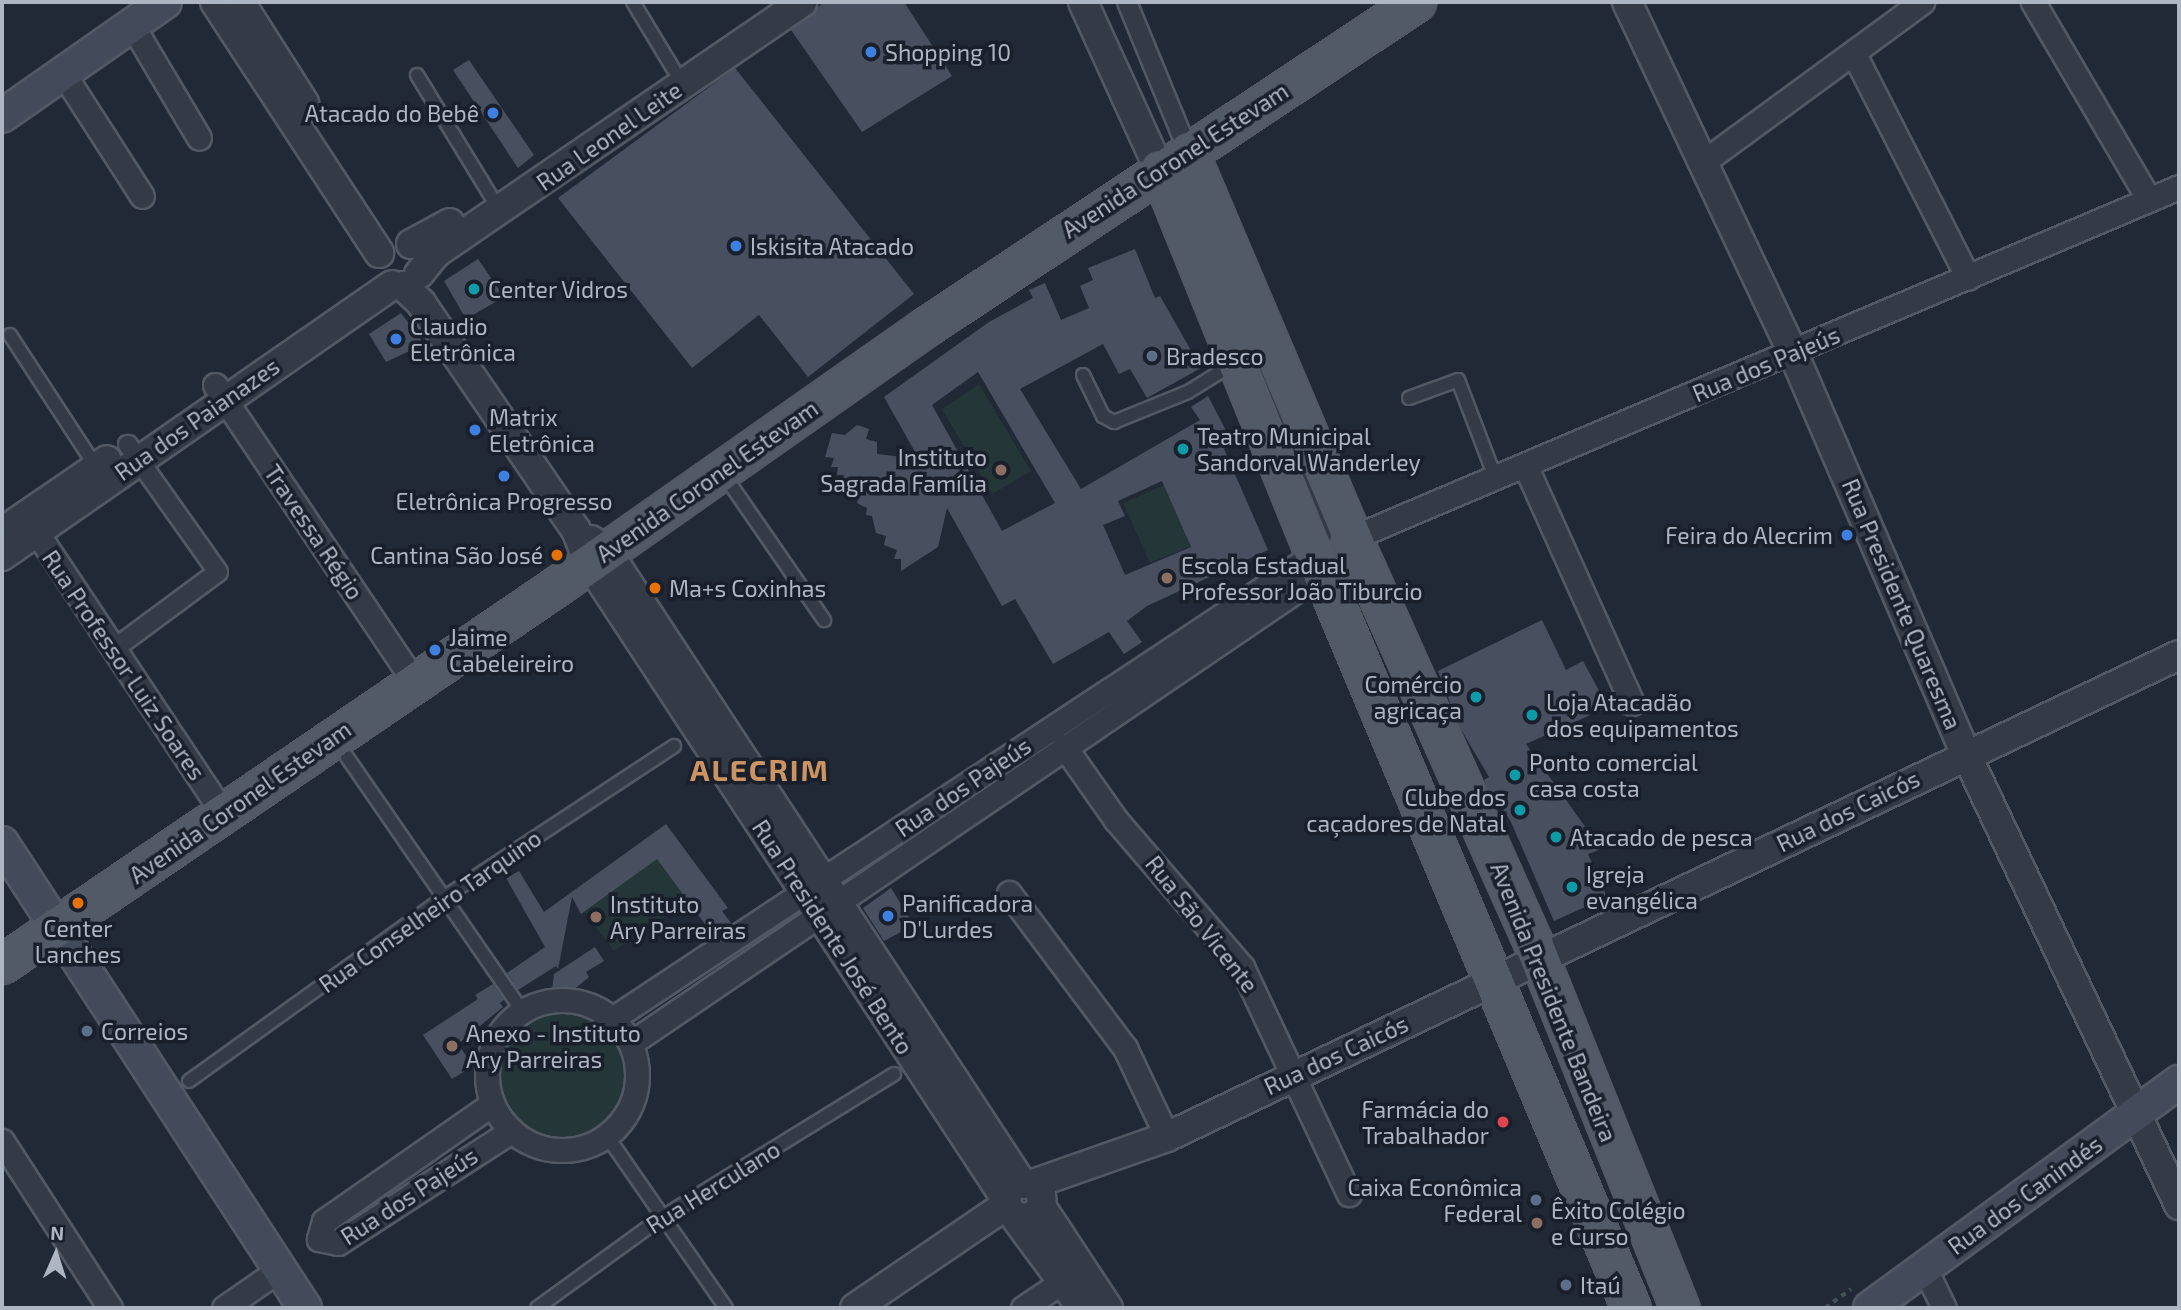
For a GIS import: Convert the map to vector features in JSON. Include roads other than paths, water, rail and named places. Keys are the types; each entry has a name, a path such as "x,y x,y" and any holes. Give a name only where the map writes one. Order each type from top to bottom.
{"main road":[{"path":"2,116 164,2"},
{"name":"Avenida Coronel Estevam","path":"2,964 224,814 413,680 590,548 722,471 1183,175 1416,2"},
{"name":"Avenida Presidente Bandeira","path":"1183,175 1254,353 1324,577 1631,1308"},
{"name":"Avenida Presidente Bandeira","path":"1254,353 1352,538 1540,961 1680,1308"},
{"path":"2,843 305,1308"},
{"name":"Rua dos Canindés","path":"1870,1308 2179,1082"},
{"path":"1575,1174 1618,1157"}],"street":[{"name":"Rua Presidente José Bento","path":"215,2 402,270 590,548 1023,1201 1108,1308"},
{"name":"Rua Presidente José Bento","path":"240,2 385,230 402,270"},
{"name":"Rua Leonel Leite","path":"402,270 436,253 606,128 739,36 773,2"},
{"name":"Rua Leonel Leite","path":"402,270 427,239 491,196 606,128 674,70 803,2"},
{"name":"Avenida Presidente Bandeira","path":"1083,2 1183,175"},
{"name":"Avenida Presidente Bandeira","path":"1127,2 1183,175"},
{"name":"Rua Presidente Quaresma","path":"1627,2 1793,353 1966,754 2179,1205"},
{"path":"1702,163 1922,2"},
{"path":"2033,2 2149,200"},
{"path":"132,25 199,138"},
{"path":"1854,54 1968,278"},
{"path":"63,73 142,197"},
{"name":"Rua dos Pajeús","path":"1352,538 2179,187"},
{"name":"Rua dos Paianazes","path":"2,532 31,524 220,392 402,270"},
{"name":"Travessa Régio","path":"220,392 413,680"},
{"path":"114,649 218,572 133,453"},
{"name":"Rua dos Paianazes","path":"2,556 31,524 96,467 133,453"},
{"path":"1525,465 1632,703"},
{"name":"Rua Professor Luiz Soares","path":"31,524 224,814"},
{"name":"Rua dos Pajeús","path":"612,1019 820,897 1064,746 1324,577"},
{"name":"Rua dos Pajeús","path":"631,1043 820,897 1324,577"},
{"name":"Rua dos Caicós","path":"855,1308 1023,1201 1112,1169 1138,1149 1540,961 1966,754 2179,654"},
{"name":"Rua São Vicente","path":"1064,746 1116,820 1242,967 1296,1074 1349,1194"},
{"path":"1009,893 1125,1048 1167,1137"},
{"path":"573,1001 612,1019 631,1043 638,1068 636,1094 625,1118 607,1136 568,1150 528,1142 511,1131 492,1104 487,1078 490,1052 503,1029 522,1011 547,1002 573,1001"},
{"name":"Rua dos Pajeús","path":"492,1104 467,1125 324,1221 318,1227 319,1239 338,1244 511,1131"},
{"path":"467,1125 486,1146"},
{"path":"2,1141 110,1308"},
{"path":"385,1181 400,1204"},
{"name":"Rua Presidente José Bento","path":"1023,1201 1063,1281 1082,1308"},
{"path":"224,1308 280,1269"},
{"path":"1925,1269 1944,1308"},
{"path":"1023,1308 1063,1281"}],"lane":[{"path":"634,2 674,70"},
{"path":"417,75 491,196"},
{"path":"10,335 96,467"},
{"path":"1083,375 1103,416 1114,422 1188,392 1254,353 1311,492 1336,580 1324,577"},
{"path":"1409,398 1458,380 1495,477"},
{"path":"722,471 824,620"},
{"name":"Rua Conselheiro Tarquino","path":"189,1081 442,900 674,746"},
{"path":"347,757 442,900 522,1011"},
{"name":"Rua Herculano","path":"537,1308 661,1218 894,1074"},
{"path":"607,1136 661,1218 726,1308"}],"place":[{"name":"Shopping 10","path":"871,52"},
{"name":"Atacado do Bebê","path":"493,113"},
{"name":"Iskisita Atacado","path":"736,246"},
{"name":"Center Vidros","path":"474,289"},
{"name":"Claudio Eletrônica","path":"396,339"},
{"name":"Bradesco","path":"1152,356"},
{"name":"Matrix Eletrônica","path":"475,430"},
{"name":"Teatro Municipal Sandorval Wanderley","path":"1183,449"},
{"name":"Instituto Sagrada Família","path":"1001,470"},
{"name":"Eletrônica Progresso","path":"504,476"},
{"name":"Feira do Alecrim","path":"1847,535"},
{"name":"Cantina São José","path":"557,555"},
{"name":"Escola Estadual Professor João Tiburcio","path":"1167,578"},
{"name":"Ma+s Coxinhas","path":"655,588"},
{"name":"Jaime Cabeleireiro","path":"435,650"},
{"name":"Comércio agricaça","path":"1476,697"},
{"name":"Loja Atacadão dos equipamentos","path":"1532,715"},
{"name":"Ponto comercial casa costa","path":"1515,775"},
{"name":"Clube dos caçadores de Natal","path":"1520,810"},
{"name":"Atacado de pesca","path":"1556,837"},
{"name":"Igreja evangélica","path":"1572,887"},
{"name":"Center Lanches","path":"78,903"},
{"name":"Panificadora D'Lurdes","path":"888,916"},
{"name":"Instituto Ary Parreiras","path":"596,917"},
{"name":"Correios","path":"87,1031"},
{"name":"Anexo - Instituto Ary Parreiras","path":"452,1046"},
{"name":"Farmácia do Trabalhador","path":"1503,1122"},
{"name":"Caixa Econômica Federal","path":"1536,1200"},
{"name":"Êxito Colégio e Curso","path":"1537,1223"},
{"name":"Itaú","path":"1566,1285"}],"district":[{"name":"ALECRIM","path":"760,769"}]}
